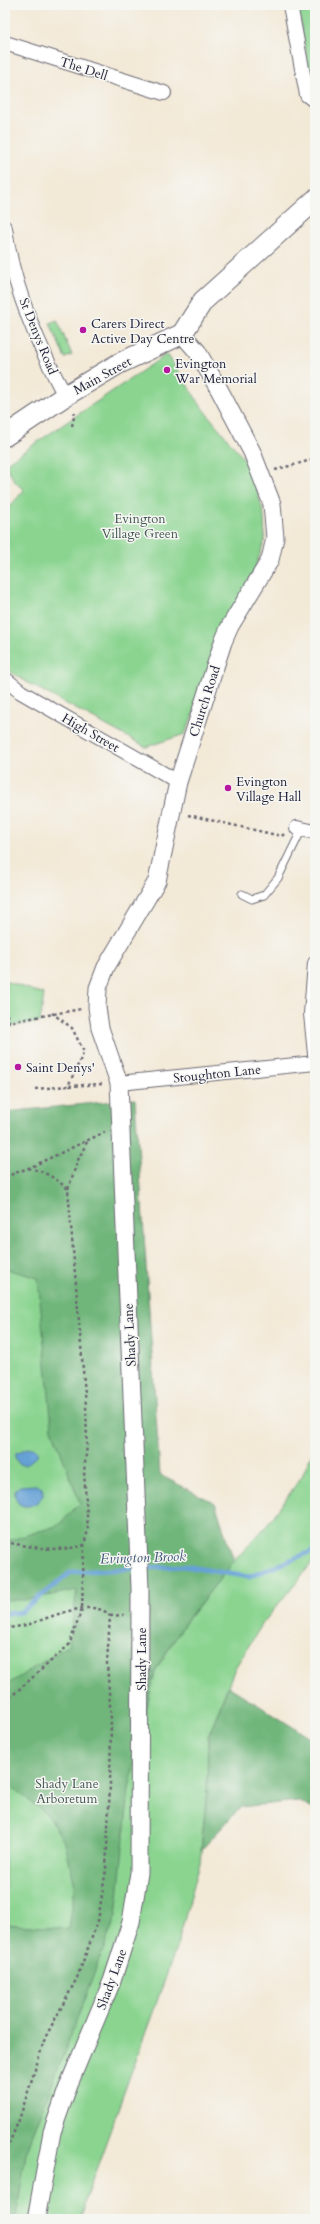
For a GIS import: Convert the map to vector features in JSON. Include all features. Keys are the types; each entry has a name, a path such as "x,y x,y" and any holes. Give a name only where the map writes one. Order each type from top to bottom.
{"main road":[{"path":"182,334 203,301 315,200"},
{"name":"Main Street","path":"5,436 65,396 118,364 182,334"}],"street":[{"path":"290,5 306,95 315,101"},
{"name":"The Dell","path":"5,43 164,93"},
{"name":"St Denys Road","path":"5,228 16,279 28,315 49,367 65,396"},
{"name":"Church Road","path":"119,1083 100,1028 97,1007 98,988 106,967 157,881 178,782 223,642 230,626 270,560 275,538 272,504 261,474 220,391 196,351 182,334"},
{"name":"High Street","path":"5,679 21,692 178,782"},
{"path":"315,964 311,1014 315,1054"},
{"name":"Stoughton Lane","path":"119,1083 315,1062"},
{"name":"Shady Lane","path":"36,2219 52,2132 69,2084 112,1981 131,1922 139,1873 140,1589 119,1083"}],"lane":[{"path":"242,894 252,899 264,895 278,878 305,830"}],"path":[{"path":"261,474 315,459"},
{"path":"172,811 281,836 305,830"},
{"path":"5,1023 52,1013 97,1007"},
{"path":"5,1008 9,1022"},
{"path":"52,1013 72,1028 84,1052 68,1086"},
{"path":"35,1089 119,1083"},
{"path":"5,1177 120,1124"},
{"path":"5,1702 69,1645 82,1610 84,1545 88,1530 84,1472 87,1445 86,1406 68,1188 78,1160 88,1139"},
{"path":"27,1168 46,1173 68,1188"},
{"path":"5,1542 48,1550 72,1548 84,1545"},
{"path":"5,1628 33,1623 50,1615 82,1610 101,1609 110,1616 106,1663 110,1720 110,1785 106,1869 98,1921 77,1978 45,2038 19,2120 5,2153"}],"green space":[{"path":"298,5 315,5 315,89 310,82"},
{"path":"57,320 72,355 65,358 50,323"},
{"name":"Evington Village Green","path":"167,354 203,409 244,459 257,490 264,515 265,540 255,568 185,734 146,747 28,683 5,668 5,512 24,490 15,482 5,464"},
{"path":"5,981 44,994 40,1022 5,1027"},
{"name":"Shady Lane Arboretum","path":"135,1099 160,1475 215,1503 234,1561 187,1620 155,1671 129,1789 116,1916 26,2153 16,2219 5,2219 5,1924 69,1929 75,1886 65,1843 48,1816 5,1781 5,1686 69,1645 77,1590 26,1600 5,1600 5,1542 59,1525 80,1503 52,1429 38,1278 10,1270 5,1273 5,1112"},
{"name":"Shady Lane Arboretum","path":"66,1143 129,1786 155,1671 187,1620 234,1561 268,1524 302,1476 315,1447 315,1559 263,1623 235,1668 208,1737 207,1790 200,1863 177,1946 85,2200 82,2219 5,2219 5,1165"},
{"path":"228,1686 315,1741 315,1810 298,1801 241,1807 201,1850 207,1790 208,1737"}],"water":[{"path":"28,1448 35,1448 38,1452 36,1457 25,1465 19,1464 15,1457 16,1453"},
{"path":"36,1485 42,1488 44,1493 41,1499 31,1505 21,1505 15,1497 15,1490 20,1486"}],"waterway":[{"name":"Evington Brook","path":"5,1614 21,1612 71,1572 184,1566 249,1577 315,1550"}],"place":[{"name":"Carers Direct Active Day Centre","path":"83,330"},
{"name":"Evington War Memorial","path":"167,370"},
{"name":"Evington Village Hall","path":"228,788"},
{"name":"Saint Denys'","path":"18,1067"}]}
